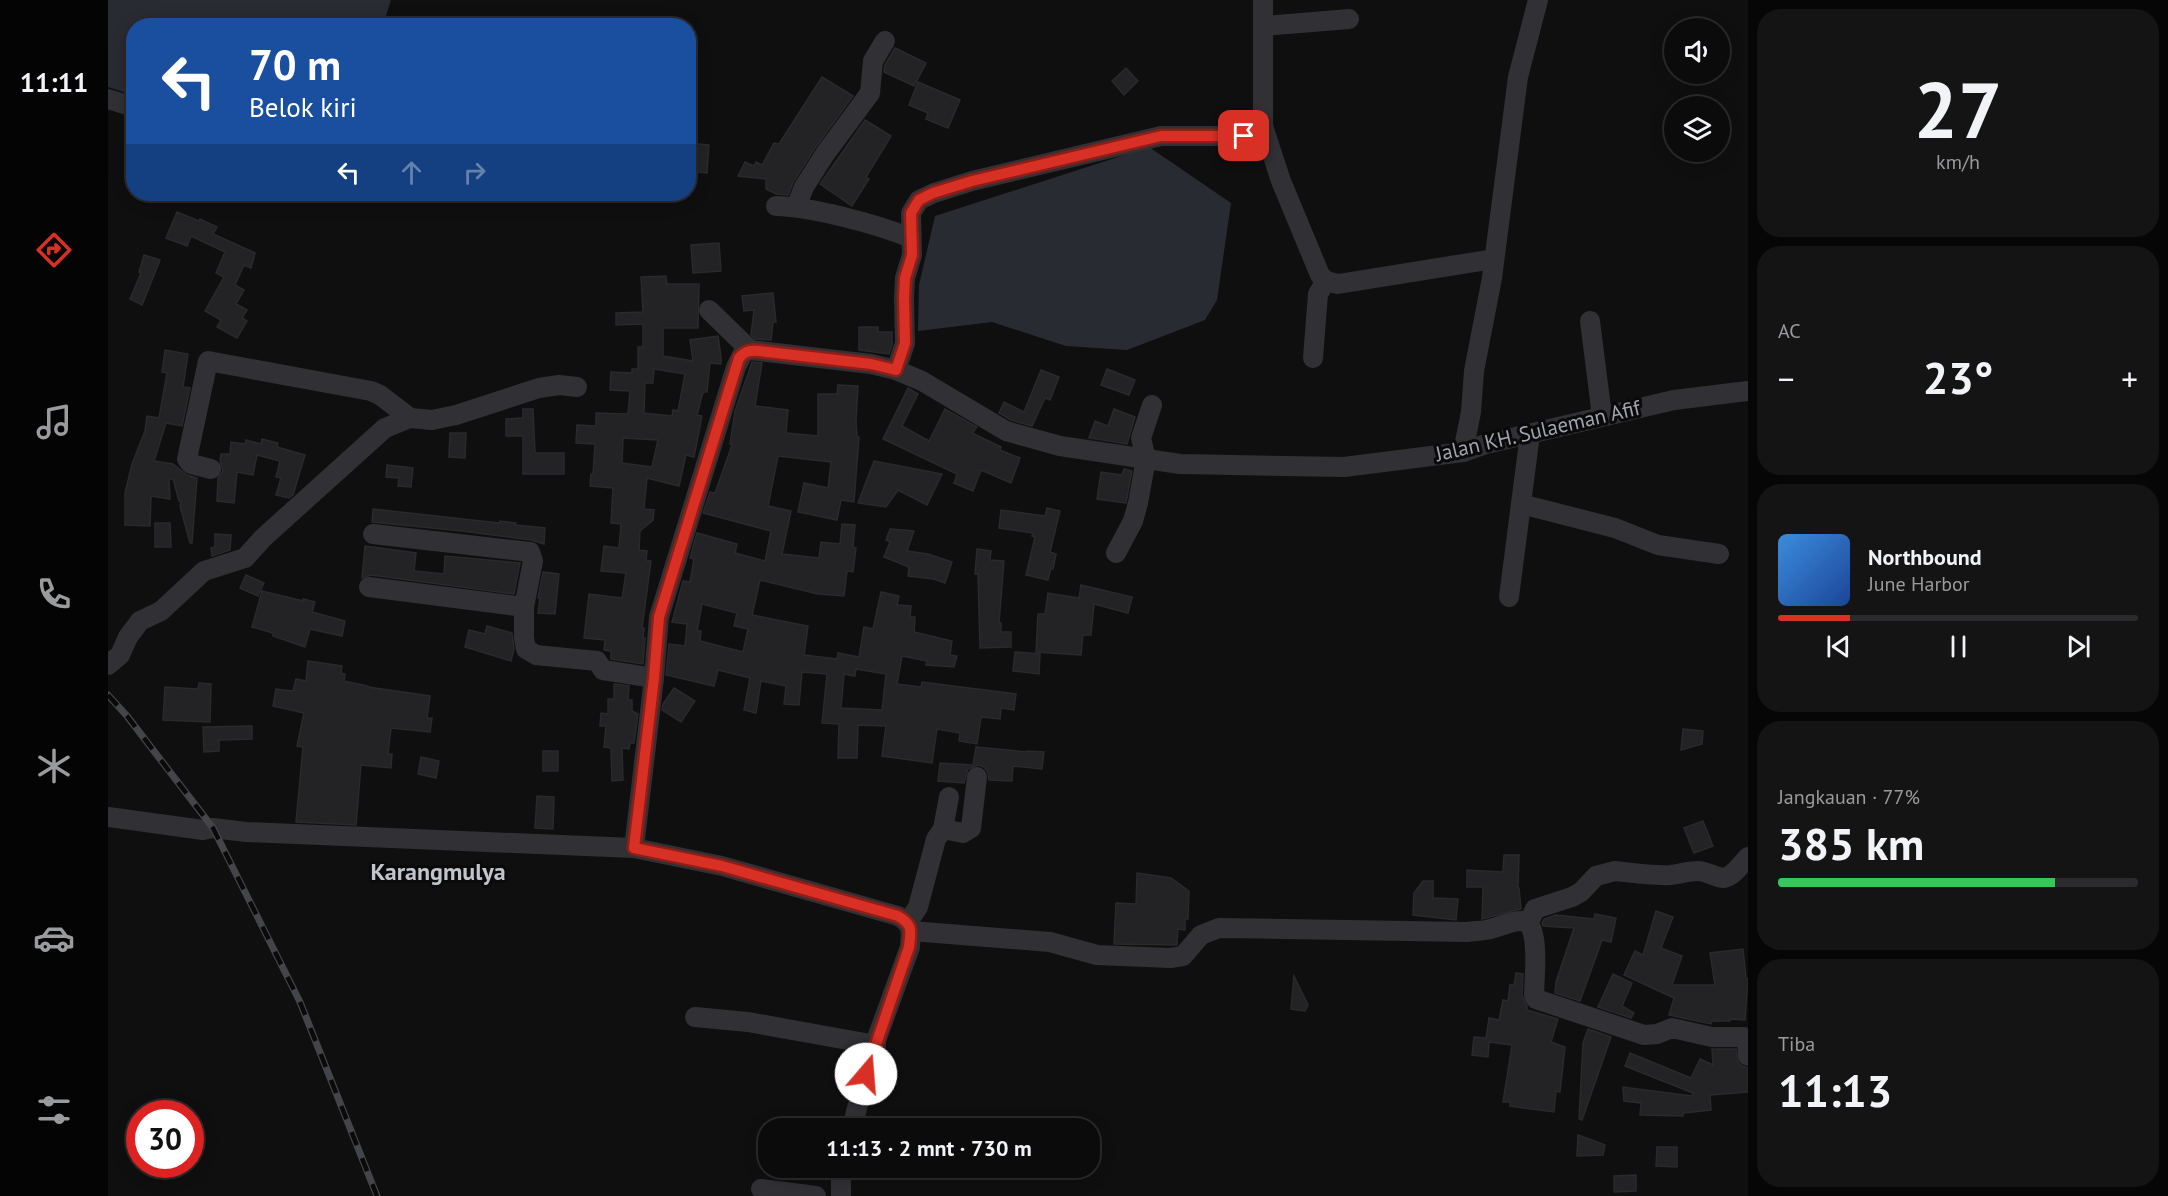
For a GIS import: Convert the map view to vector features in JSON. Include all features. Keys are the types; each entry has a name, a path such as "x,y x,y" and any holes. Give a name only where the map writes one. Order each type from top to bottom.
{"street":[{"path":"1263,0 1263,126 1320,275 1326,281 1338,284 1494,259"},
{"path":"1463,452 1471,412 1474,371 1494,259 1518,77 1538,0"},
{"path":"1263,26 1349,20"},
{"path":"885,41 873,61 870,93 825,154 804,188 786,206 853,221 911,238"},
{"path":"108,99 126,105"},
{"path":"896,370 905,343 904,297 905,278 912,255 911,213 919,200 933,193 972,181 1161,136 1265,135"},
{"path":"1313,358 1318,294 1326,281"},
{"path":"634,848 659,617 739,358 750,350 709,310"},
{"path":"1590,321 1602,416"},
{"name":"Jalan KH. Sulaeman Afif","path":"750,350 871,364 896,370 922,381 1006,431 1060,446 1180,464 1344,467 1463,452 1674,400 1748,391"},
{"path":"211,469 190,464 187,459 208,361 370,391 380,395 410,418"},
{"path":"108,665 120,655 128,637 140,621 161,611 204,572 245,558 263,538 385,428 410,418 432,420 456,415 539,388 559,385 578,387"},
{"path":"1116,553 1136,512 1146,459 1141,438 1152,405"},
{"path":"1509,597 1530,434"},
{"path":"1521,504 1615,528 1658,545 1719,554"},
{"path":"373,534 530,552 533,561 524,607 526,649 536,655 597,661 603,670 654,678"},
{"path":"369,587 524,607"},
{"path":"943,829 963,833 971,828 977,777"},
{"path":"855,1118 870,1057 909,947 909,926 918,907 936,839 943,829 950,797"},
{"path":"108,817 203,830 213,828 522,845 634,848 722,866 898,916 909,926 1050,942 1097,955 1170,958 1183,956 1201,935 1219,928 1467,932 1486,930 1522,920 1528,922 1532,927 1535,947 1534,995 1536,999 1644,1035 1657,1034 1672,1028 1712,1037 1744,1037 1747,1041 1748,1056"},
{"path":"1528,922 1535,909 1572,897 1581,892 1596,876 1606,873 1615,871 1672,875 1700,871 1710,872 1724,878 1733,874 1748,857"},
{"path":"695,1017 748,1022 876,1045"},
{"path":"841,1178 841,1196"},
{"path":"761,1189 816,1196"}],"shaded area":[{"path":"108,0 391,0 385,18 126,18 126,93 108,87"},
{"path":"1149,147 1231,203 1217,300 1205,320 1127,350 1066,346 992,322 918,331 919,285 935,216"}],"building":[{"path":"895,48 926,63 914,86 884,72 885,65"},
{"path":"1126,68 1138,81 1124,95 1112,81"},
{"path":"822,77 853,96 815,148 788,195 776,194 766,189 766,179 738,176 745,162 754,166 756,162 762,165 774,143 779,144"},
{"path":"918,82 960,100 948,128 926,119 928,113 909,105"},
{"path":"865,120 891,136 866,177 869,179 852,206 820,184"},
{"path":"696,144 709,145 707,173 696,172"},
{"path":"177,212 217,227 213,234 255,253 251,268 244,265 235,285 244,290 236,304 247,310 242,318 247,321 237,338 217,327 221,320 205,311 224,277 216,273 225,252 191,236 187,246 166,238"},
{"path":"719,243 721,271 693,273 691,245"},
{"path":"144,255 160,260 142,305 130,299 141,273 139,272"},
{"path":"666,276 667,284 699,284 698,328 663,328 663,356 693,361 690,340 718,336 721,357 721,364 710,363 707,392 703,392 697,415 702,416 694,457 686,455 679,486 647,478 644,509 654,510 653,520 640,531 639,550 647,551 646,560 651,561 642,628 644,628 643,638 645,638 643,664 611,659 611,651 604,650 605,640 584,638 589,594 622,598 626,573 601,571 604,546 619,548 621,524 611,523 613,488 590,486 595,444 576,443 577,425 596,426 596,413 628,414 630,391 610,390 611,372 632,373 632,369 638,369 638,347 643,347 643,324 616,325 616,313 643,312 641,277","holes":["654,369 685,374 678,411 673,410 672,416 644,413 645,383 653,383","623,438 658,440 652,467 622,463"]},
{"path":"773,293 776,322 773,322 771,340 755,339 751,335 754,310 744,311 742,296"},
{"path":"859,327 878,327 878,332 892,332 889,354 859,350"},
{"path":"165,350 188,354 183,387 190,388 182,426 166,423 154,461 173,464 187,475 197,478 192,543 190,543 180,506 181,501 179,501 173,479 169,479 170,499 151,496 150,526 125,525 125,493 132,464 145,431 147,416 159,418 167,373 162,372"},
{"path":"752,362 762,363 755,406 788,410 786,433 818,436 818,394 837,394 838,385 858,386 856,421 857,437 859,437 854,502 841,500 837,520 798,512 804,483 828,488 831,462 778,456 768,506 791,511 782,554 819,558 821,542 840,544 842,524 855,525 853,547 856,548 853,572 847,571 844,596 818,594 760,580 752,615 808,626 804,655 837,659 838,653 859,657 864,627 873,629 881,592 899,596 897,605 911,606 910,617 915,617 914,632 952,641 950,655 957,656 954,667 926,665 927,661 902,656 897,684 921,687 922,682 1016,694 1014,710 1001,708 1000,719 981,717 977,744 959,741 960,733 937,729 932,763 882,756 886,726 858,725 857,758 838,758 839,724 822,723 827,674 802,672 799,705 784,704 786,686 761,681 756,713 744,710 750,678 718,670 714,686 666,675 669,644 685,646 687,624 672,622 683,581 690,582 694,559 690,558 697,533 737,544 735,553 765,561 771,531 703,513 710,492 715,493 732,445 730,444 735,411","holes":["702,604 737,613 734,626 748,629 743,652 700,641 701,631 697,631","856,669 886,674 882,710 841,708 844,674 855,676"]},
{"path":"1107,369 1135,380 1129,395 1101,385"},
{"path":"1041,370 1059,377 1050,400 1045,398 1032,426 1011,420 999,413 1004,402 1024,412"},
{"path":"908,388 918,394 902,426 929,441 945,409 977,427 972,433 1001,447 1000,450 1020,458 1011,483 981,470 973,491 954,483 957,474 883,439"},
{"path":"523,409 533,409 535,453 564,453 564,474 523,474 523,436 506,436 506,419 523,418"},
{"path":"1114,409 1135,417 1127,444 1089,438 1095,421 1108,426"},
{"path":"450,433 466,433 465,458 449,457"},
{"path":"262,439 278,443 277,447 305,455 293,495 289,498 276,495 281,478 276,477 280,461 257,455 253,475 237,472 234,503 217,501 218,478 223,471 220,462 221,454 230,454 231,442 245,444 246,440 261,444"},
{"path":"874,461 942,474 927,505 898,490 886,507 858,503"},
{"path":"387,465 413,468 411,487 398,486 399,478 386,477"},
{"path":"1124,469 1132,471 1126,503 1097,499 1101,472 1122,475"},
{"path":"1047,508 1060,511 1050,552 1056,554 1048,580 1026,575 1035,537 1032,536 1033,533 999,528 1001,510 1045,516"},
{"path":"373,509 499,523 500,521 545,528 544,544 531,540 462,531 372,522"},
{"path":"155,523 170,523 171,547 155,547"},
{"path":"890,529 914,531 907,551 928,554 952,562 945,583 934,579 908,576 909,567 884,557 890,542 886,540"},
{"path":"215,534 231,535 230,550 212,556 211,548 215,547"},
{"path":"365,546 416,553 414,571 444,574 445,556 520,563 514,594 371,575 362,578"},
{"path":"977,549 991,551 990,560 1004,561 999,623 1001,623 1001,632 1011,632 1011,647 980,648 978,574 975,574"},
{"path":"543,572 559,574 555,614 538,613 540,598 538,598"},
{"path":"246,575 264,583 258,596 240,588"},
{"path":"1081,585 1132,597 1128,613 1094,604 1091,635 1083,635 1081,655 1036,652 1038,614 1045,614 1048,593 1079,598"},
{"path":"262,591 315,602 312,612 345,621 342,636 310,629 305,647 273,636 273,633 252,627"},
{"path":"487,626 512,633 514,649 511,661 465,647 469,630 485,634"},
{"path":"1015,652 1040,654 1039,674 1013,671"},
{"path":"308,661 342,666 341,673 345,674 344,681 430,696 427,718 432,718 430,732 391,728 388,754 392,754 391,768 361,765 356,825 296,822 303,747 297,746 304,713 273,706 276,689 293,691 296,679 306,681"},
{"path":"199,683 211,684 210,722 163,720 165,687 198,689"},
{"path":"614,684 629,686 628,700 632,700 632,711 638,714 634,743 630,743 629,749 622,748 623,780 612,781 611,748 604,747 606,726 600,726 601,713 608,714 608,699 614,699"},
{"path":"674,688 695,701 681,722 662,710 663,704"},
{"path":"252,726 252,739 219,740 219,751 204,752 203,727"},
{"path":"1683,729 1703,731 1702,744 1681,750"},
{"path":"976,747 1044,752 1042,769 1013,766 1012,781 989,780 988,772 984,767 978,765 968,769 964,783 938,781 940,763 973,765"},
{"path":"543,751 558,751 558,771 543,771"},
{"path":"421,757 439,761 436,778 418,774"},
{"path":"537,796 554,797 553,829 535,828"},
{"path":"1703,821 1713,846 1694,853 1684,828"},
{"path":"1504,855 1519,855 1518,888 1521,909 1482,919 1483,887 1467,887 1467,870 1503,872"},
{"path":"1137,873 1171,878 1189,891 1188,919 1185,919 1185,930 1178,929 1177,945 1114,944 1116,903 1136,904"},
{"path":"1423,881 1433,881 1433,898 1458,899 1456,920 1413,915 1414,893"},
{"path":"1656,911 1673,917 1661,948 1682,956 1672,985 1715,985 1710,953 1743,949 1746,978 1748,979 1745,1020 1712,1021 1711,1024 1669,1015 1674,998 1624,975 1635,951 1643,955"},
{"path":"1595,914 1616,918 1611,942 1602,940 1580,1001 1555,993 1556,982 1574,928 1543,926 1544,919 1556,915 1594,919"},
{"path":"1516,973 1523,974 1522,995 1527,1010 1558,1019 1551,1042 1565,1047 1560,1092 1556,1091 1554,1112 1510,1106 1510,1102 1503,1102 1512,1045 1489,1042 1488,1057 1472,1055 1474,1037 1486,1038 1489,1018 1499,1020 1503,1000 1508,1001 1510,985 1514,985"},
{"path":"1613,974 1632,983 1622,1006 1634,1013 1631,1018 1598,1007"},
{"path":"1294,976 1308,1005 1305,1011 1291,1009"},
{"path":"1588,1029 1611,1037 1582,1120 1579,1119 1583,1043"},
{"path":"1712,1049 1736,1049 1738,1062 1748,1068 1748,1092 1710,1095 1711,1110 1683,1113 1683,1116 1640,1115 1641,1103 1624,1101 1623,1087 1692,1096 1693,1093 1625,1066 1630,1053 1691,1078 1700,1059 1713,1065"},
{"path":"1578,1135 1605,1145 1603,1155 1577,1156"},
{"path":"1657,1147 1677,1147 1677,1167 1656,1166"},
{"path":"1636,1175 1636,1191 1614,1192 1614,1176"}],"railway":[{"path":"108,695 127,716 213,828 300,1002 377,1196"}],"district":[{"name":"Karangmulya","path":"438,872"}],"route":[{"path":"866,1074 909,947 911,931 908,922 898,916 722,866 634,848 659,617 739,358 750,350 871,364 896,370 905,343 904,297 905,278 912,255 911,213 919,200 933,193 972,181 1161,136 1244,136"}]}
